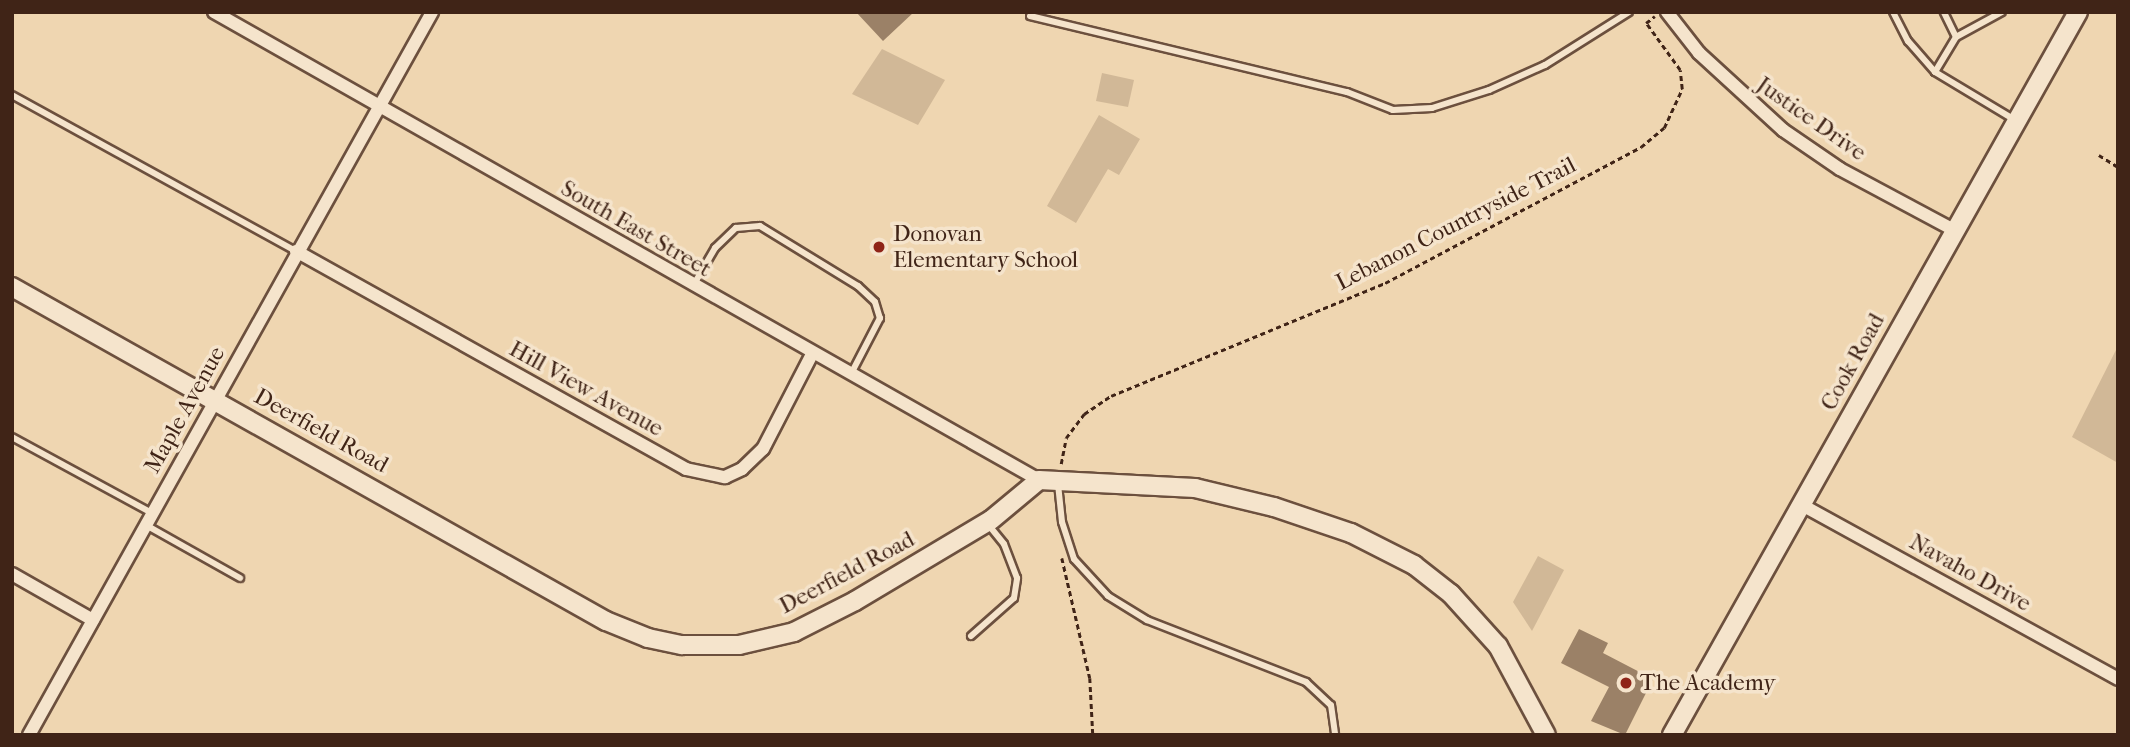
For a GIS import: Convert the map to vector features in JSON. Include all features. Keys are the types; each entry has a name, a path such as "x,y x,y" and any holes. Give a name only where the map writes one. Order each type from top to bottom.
{"street":[{"name":"South East Street","path":"214,12 850,376 1039,481"},
{"path":"379,107 432,12"},
{"name":"Justice Drive","path":"1667,12 1715,69 1783,130 1840,169 1954,230"},
{"name":"Cook Road","path":"1672,735 2078,12"},
{"name":"Maple Avenue","path":"29,735 296,251 379,107"},
{"name":"Hill View Avenue","path":"296,251 686,469 725,477 742,469 763,449 812,354"},
{"name":"Deerfield Road","path":"12,287 606,621 682,645 739,645 794,632 855,601 986,523 1039,481"},
{"path":"1039,481 1160,484 1230,494 1383,548 1423,572 1476,618 1518,675 1546,735"},
{"name":"Navaho Drive","path":"1802,505 2118,679"},
{"path":"12,574 93,620"}],"lane":[{"path":"1030,16 1347,92 1393,110 1432,107 1489,90 1545,65 1629,12"},
{"path":"1893,12 1908,41 1935,72 2017,121"},
{"path":"1944,12 1956,37"},
{"path":"1935,72 1956,37 2002,12"},
{"path":"12,95 296,251"},
{"path":"693,286 715,248 736,228 760,226 858,286 875,302 880,318 850,376"},
{"path":"12,437 149,519 240,578"},
{"path":"1058,482 1062,522 1074,559 1094,583 1136,615 1306,682 1331,705 1335,735"},
{"path":"971,636 1014,598 1017,579 1004,544 986,523"}],"path":[{"name":"Lebanon Countryside Trail","path":"1058,482 1066,438 1084,414 1111,396 1385,283 1641,147 1664,128 1682,89 1680,70 1646,23 1660,12"},
{"path":"2099,155 2118,167"},
{"path":"1061,545 1062,570 1090,678 1093,735"}],"shaded area":[{"path":"882,49 945,80 918,125 852,94"},
{"path":"1102,73 1134,80 1128,107 1096,101"},
{"path":"1099,115 1140,139 1119,175 1108,169 1076,223 1047,206"},
{"path":"2118,346 2118,463 2072,437"},
{"path":"1538,556 1564,570 1532,631 1513,602"}],"building":[{"path":"856,12 914,12 883,41"},
{"name":"The Academy","path":"1579,629 1608,643 1603,653 1653,679 1625,735 1591,721 1609,687 1561,663"}],"place":[{"name":"Donovan Elementary School","path":"879,247"},
{"name":"The Academy","path":"1626,683"}]}
